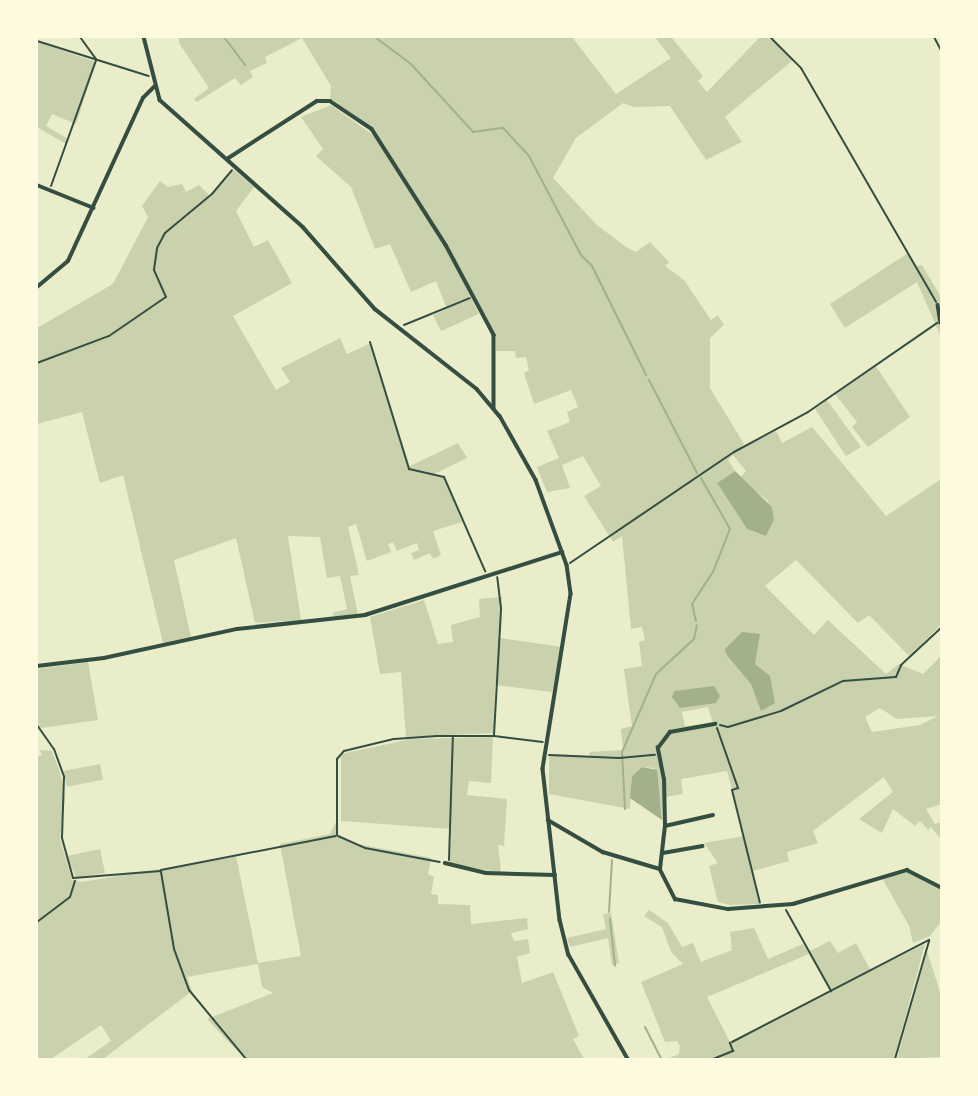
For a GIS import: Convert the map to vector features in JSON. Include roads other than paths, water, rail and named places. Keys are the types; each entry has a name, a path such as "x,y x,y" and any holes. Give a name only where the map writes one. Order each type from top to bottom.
{"street":[{"path":"144,37 154,88 160,100 303,227 397,328 477,389 494,408 536,480 567,565 572,607 544,755 548,820 560,920 569,955 627,1059"},
{"path":"37,287 68,261 143,97 154,88"},
{"path":"227,159 317,101 330,102 379,138 494,335 494,408"},
{"path":"37,185 94,208"},
{"path":"938,305 941,322"},
{"path":"37,666 104,658 237,629 365,615 562,552"},
{"path":"715,724 670,732 658,748 665,826 660,869 675,899 728,909 784,906 907,870 941,887"},
{"path":"665,826 713,815"},
{"path":"548,820 603,852 660,869"},
{"path":"663,853 702,846"},
{"path":"447,864 485,873 555,875"}],"waterway":[{"path":"224,37 245,65"},
{"path":"375,37 411,64 473,132 503,128 529,156 581,255 592,266 646,375"},
{"path":"649,380 697,473"},
{"path":"696,621 692,604 713,572 730,529 701,478"},
{"path":"625,809 622,752 656,674 694,639 697,625"},
{"path":"609,912 612,860"},
{"path":"610,919 615,966"},
{"path":"645,1027 661,1059"}]}
